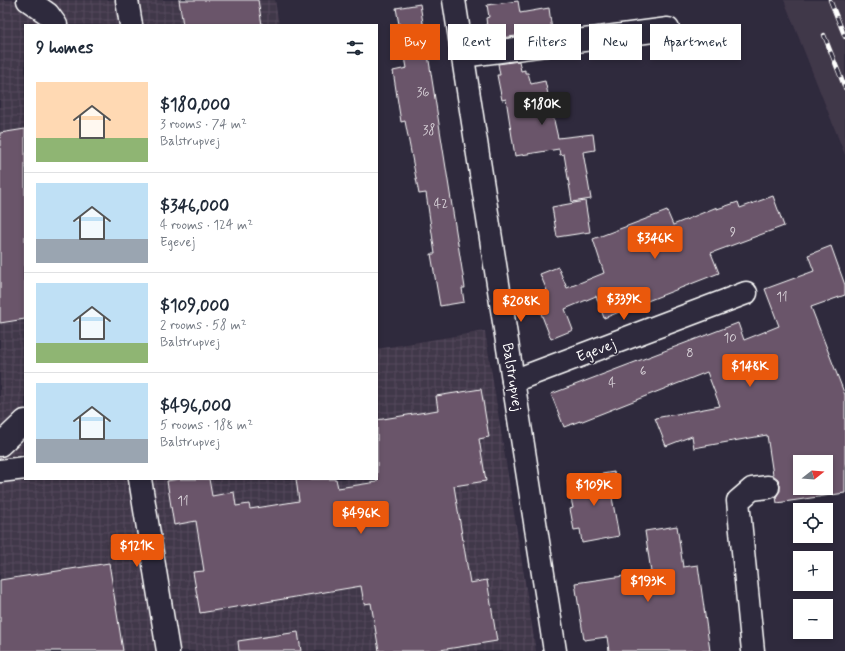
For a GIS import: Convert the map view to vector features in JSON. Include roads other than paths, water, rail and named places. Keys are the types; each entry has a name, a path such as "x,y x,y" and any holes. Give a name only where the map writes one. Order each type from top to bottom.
{"street":[{"path":"28,0 54,13"},
{"path":"127,0 131,24"},
{"name":"Balstrupvej","path":"454,0 457,24"},
{"path":"506,50 650,31"},
{"name":"Balstrupvej","path":"463,60 555,651"},
{"name":"Egevej","path":"513,381 746,293"},
{"path":"0,445 24,422"},
{"path":"0,471 24,468"},
{"path":"140,480 168,651"},
{"path":"753,651 738,501 752,489 768,487"}],"railway":[{"path":"830,0 845,37"},
{"path":"824,35 845,88"}]}
